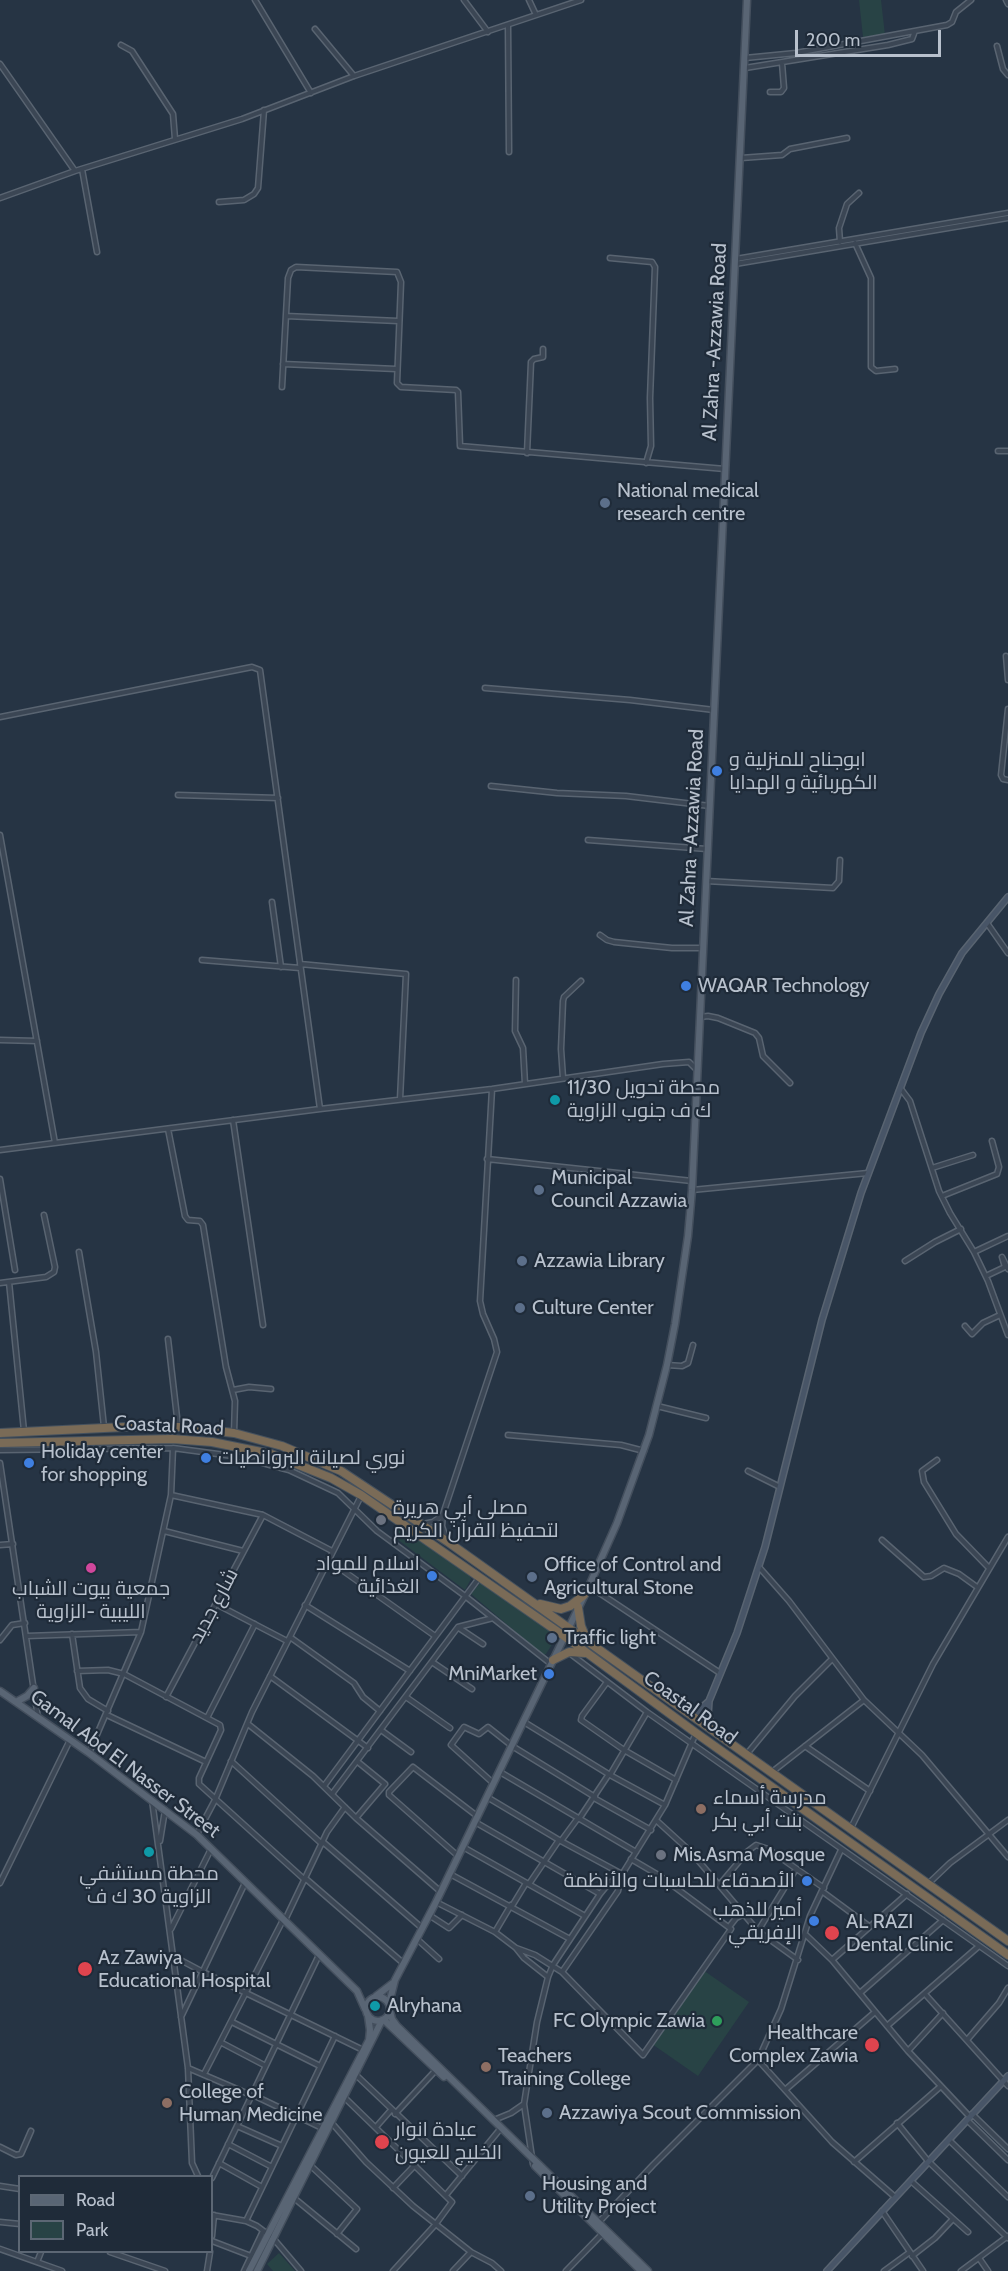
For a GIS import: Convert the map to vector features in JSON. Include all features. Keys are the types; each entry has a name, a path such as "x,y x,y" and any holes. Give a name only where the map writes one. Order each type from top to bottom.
{"highway":[{"name":"Coastal Road","path":"0,1433 178,1427 234,1433 282,1446 341,1471 448,1542 1008,1941"},
{"name":"Coastal Road","path":"0,1443 160,1439 212,1442 251,1449 293,1461 331,1478 361,1495 564,1636 1008,1955"},
{"path":"531,1601 561,1609 570,1606 584,1595"},
{"path":"578,1607 581,1626 589,1642"},
{"path":"552,1662 569,1652 590,1655"}],"main road":[{"name":"Al Zahra -Azzawia Road","path":"395,1980 450,1874 617,1523 644,1451 667,1365 682,1281 693,1180 747,0"},
{"path":"718,1735 709,1719 709,1701 737,1633 759,1567 831,1289 868,1173 921,1033 939,994 958,959 1008,897"},
{"path":"16,1702 34,1688"},
{"name":"Gamal Abd El Nasser Street","path":"0,1691 152,1800 196,1835 357,1991 367,2013"},
{"path":"687,1713 697,1712 709,1701"},
{"path":"249,2271 370,2035 367,2002 395,1980"},
{"path":"257,2271 268,2235 294,2198 390,2008 395,1980"},
{"name":"Gamal Abd El Nasser Street","path":"357,1991 375,1997"},
{"path":"375,1997 384,1998 390,2008 392,2019 398,2026 500,2128"},
{"path":"367,2013 373,2020 383,2020 396,2031 648,2271"},
{"path":"375,2035 385,2030 396,2031"},
{"path":"827,2271 970,2117 1006,2084 1008,2076"},
{"path":"597,2224 641,2271"}],"street":[{"path":"255,0 311,93"},
{"path":"465,0 488,32"},
{"path":"529,0 536,15"},
{"path":"0,198 75,171 264,111 354,76 581,0"},
{"path":"745,58 773,57 873,41 947,25 952,22 956,12 971,0"},
{"path":"508,25 509,152"},
{"path":"315,29 354,76"},
{"path":"745,68 888,45 912,39 915,31"},
{"path":"121,45 132,51 172,114 175,139"},
{"path":"997,46 1003,69 1008,75"},
{"path":"773,57 775,64"},
{"path":"770,92 781,92 784,88 782,63"},
{"path":"0,64 75,171"},
{"path":"219,202 244,200 254,194 258,188 264,111"},
{"path":"741,158 782,155 790,149 847,138"},
{"path":"82,169 97,252"},
{"path":"840,244 839,228 847,204 859,193"},
{"path":"736,261 1008,213"},
{"path":"840,244 1008,218"},
{"path":"855,243 871,278 871,367 875,370 895,369"},
{"path":"610,258 652,262 655,267 650,398 651,446 646,463"},
{"path":"282,387 288,278 291,270 296,267 397,272 401,282 397,383 401,387 456,390 458,392 460,446 725,469"},
{"path":"286,316 398,321"},
{"path":"527,453 531,362 543,357 543,349"},
{"path":"283,364 396,369"},
{"path":"998,452 1008,452"},
{"path":"1006,656 1008,680"},
{"path":"0,717 257,667 262,677 320,1108"},
{"path":"485,688 630,700 714,710"},
{"path":"1008,709 1001,777 1008,780"},
{"path":"492,786 557,793 626,796 710,806"},
{"path":"178,795 278,798"},
{"path":"0,834 55,1143"},
{"path":"588,840 707,849"},
{"path":"706,881 833,888 839,880 840,860"},
{"path":"272,902 281,968"},
{"path":"986,922 1008,953"},
{"path":"600,935 614,942 672,948 703,948"},
{"path":"202,960 281,968 300,966 406,974 400,1099"},
{"path":"516,980 515,1031 523,1048 525,1084"},
{"path":"563,1078 561,1049 563,1001 564,997 581,981"},
{"path":"700,1017 718,1018 755,1033 764,1056 790,1083"},
{"path":"0,1040 37,1041"},
{"path":"0,1150 320,1108 492,1089 677,1062 689,1062 698,1070"},
{"path":"448,1542 442,1526 443,1514 496,1352 494,1339 481,1310 480,1301 492,1089"},
{"path":"901,1089 910,1101 942,1196 986,1276 1008,1335"},
{"path":"233,1120 263,1325"},
{"path":"168,1129 183,1213 188,1220 200,1221 203,1225 226,1367 236,1408 234,1433"},
{"path":"942,1196 997,1174 999,1167 992,1141"},
{"path":"932,1168 973,1155"},
{"path":"487,1159 693,1180"},
{"path":"692,1190 868,1173"},
{"path":"0,1179 15,1270"},
{"path":"0,1283 46,1277 55,1270 44,1215"},
{"path":"905,1261 961,1229"},
{"path":"974,1252 1008,1236"},
{"path":"79,1252 96,1352 104,1428"},
{"path":"986,1276 1005,1267 1002,1257 1008,1269"},
{"path":"9,1282 25,1432"},
{"path":"965,1326 972,1334 982,1323 1000,1315"},
{"path":"168,1339 178,1427"},
{"path":"667,1365 682,1366 688,1363 693,1344"},
{"path":"233,1390 249,1387 271,1389"},
{"path":"656,1406 706,1418"},
{"path":"508,1435 621,1445 644,1451"},
{"path":"0,1450 173,1448 240,1457 289,1470 330,1488 354,1507 376,1531 552,1662"},
{"path":"88,1753 141,1632 171,1495 173,1448"},
{"path":"937,1460 922,1471 924,1482 956,1534 989,1568"},
{"path":"0,1463 38,1718"},
{"path":"748,1471 781,1487"},
{"path":"171,1495 263,1515 332,1551"},
{"path":"196,1835 215,1800 270,1676 361,1495"},
{"path":"422,1524 433,1522 443,1514"},
{"name":"شارع جديد","path":"166,1697 263,1515"},
{"path":"164,1531 243,1551"},
{"path":"850,1829 933,1664 1008,1537"},
{"path":"882,1540 924,1577 932,1576 944,1568 977,1587"},
{"path":"0,1545 13,1544"},
{"path":"327,1560 435,1636"},
{"path":"759,1567 784,1595 864,1700 927,1760 1008,1857"},
{"path":"324,1786 480,1577"},
{"path":"589,1586 720,1673"},
{"path":"216,1604 289,1639 354,1683 363,1697 380,1711"},
{"path":"305,1605 410,1671"},
{"path":"332,1794 458,1627 494,1618"},
{"path":"0,1640 12,1625 25,1623"},
{"path":"207,1718 255,1624"},
{"path":"458,1627 483,1644"},
{"path":"27,1636 141,1632"},
{"path":"72,1634 80,1688 85,1696 107,1713 206,1762"},
{"path":"569,1652 647,1712 1008,1966"},
{"path":"746,1755 795,1696 832,1659"},
{"path":"432,1662 472,1689"},
{"path":"77,1671 108,1670 124,1674 220,1725 222,1728 198,1782 215,1800 403,1963"},
{"path":"270,1676 368,1748"},
{"path":"607,1682 580,1719 624,1750 676,1780"},
{"path":"406,1697 450,1728"},
{"path":"771,1773 864,1700"},
{"path":"495,1932 527,1884 594,1797 647,1712"},
{"path":"523,1721 609,1774 665,1805"},
{"path":"248,1724 324,1786 356,1818 441,1892"},
{"path":"493,1783 450,1744 464,1727 479,1734 487,1727 512,1746 651,1830"},
{"path":"381,1730 411,1752"},
{"path":"562,1972 618,1892 622,1875 665,1805 690,1742 696,1733"},
{"path":"0,1883 70,1740"},
{"path":"805,1746 870,1791"},
{"path":"231,1761 322,1843 422,1928"},
{"path":"356,1818 385,1784 358,1762"},
{"path":"458,1857 390,1796 389,1792 413,1767 476,1819 543,1864 600,1894"},
{"path":"499,1771 636,1852"},
{"path":"487,1797 622,1875"},
{"path":"152,1800 188,2068 192,2163 198,2175"},
{"path":"204,2074 222,2043 329,1828 345,1807"},
{"path":"159,1845 165,1810"},
{"path":"656,1820 673,1834 720,1884 758,1931 798,1960"},
{"path":"929,1884 950,1863 1008,1820"},
{"path":"720,1884 747,1851 756,1845 768,1849 796,1869 869,1926"},
{"path":"463,1847 585,1916"},
{"path":"170,1931 211,1849"},
{"path":"597,2224 758,2060 781,2009 810,1917 842,1850"},
{"path":"436,1902 495,1932 516,1948 553,1965 643,2055 731,1930 660,1876 631,1859"},
{"path":"758,1931 796,1869"},
{"path":"450,1874 570,1938"},
{"path":"533,2161 524,2104 535,2033 548,1977 553,1965 600,1894 609,1883 622,1875"},
{"path":"181,2017 245,1882"},
{"path":"832,1960 907,1894"},
{"path":"729,1927 744,1914"},
{"path":"429,1915 449,1928 462,1915"},
{"path":"860,1993 943,1920"},
{"path":"806,1935 832,1960 908,2051 1008,2160"},
{"path":"416,1938 440,1959"},
{"path":"887,2026 979,1946"},
{"path":"516,1948 524,1958 548,1977"},
{"path":"213,2176 319,1954"},
{"path":"172,1956 363,2050"},
{"path":"967,2040 999,2003 1008,1988"},
{"path":"925,1994 1006,2084"},
{"path":"785,2090 875,2012"},
{"path":"908,2051 943,2013"},
{"path":"232,2022 320,2067"},
{"path":"246,2221 295,2115 336,2036"},
{"path":"222,2043 264,2065"},
{"path":"758,2060 832,2142 896,2197"},
{"path":"188,2068 322,2128"},
{"path":"376,2127 437,2070"},
{"path":"355,2074 462,2175"},
{"path":"854,2162 941,2086"},
{"path":"344,2097 452,2202 435,2225 393,2271"},
{"path":"494,2120 512,2113 524,2104"},
{"path":"970,2117 1008,2149"},
{"path":"331,2122 366,2162 435,2225 501,2271"},
{"path":"897,2123 928,2161 1008,2237 961,2271"},
{"path":"237,2126 282,2146"},
{"path":"447,2195 500,2128"},
{"path":"0,2147 16,2155 21,2154 31,2131"},
{"path":"948,2140 1008,2197"},
{"path":"228,2144 272,2167"},
{"path":"219,2163 262,2187"},
{"path":"310,2165 357,2209 337,2234"},
{"path":"393,2187 415,2165"},
{"path":"911,2181 968,2232"},
{"path":"0,2186 18,2189"},
{"path":"294,2198 356,2249"},
{"path":"882,2211 923,2271"},
{"path":"213,2215 246,2221 268,2235 301,2271"},
{"path":"884,2271 935,2238 952,2220"},
{"path":"0,2222 18,2224"},
{"path":"566,2271 603,2232"},
{"path":"244,2271 251,2256 268,2235"},
{"path":"213,2241 251,2256"},
{"path":"0,2249 62,2271"},
{"path":"453,2271 471,2252"},
{"path":"37,2262 41,2253"},
{"path":"113,2253 165,2271"},
{"path":"207,2271 208,2253"},
{"path":"979,2258 988,2271"}],"green space":[{"path":"859,0 881,0 885,35 863,37"},
{"path":"400,1524 469,1574 471,1579 465,1590 393,1536"},
{"path":"481,1582 554,1634 556,1638 546,1654 543,1655 471,1594"},
{"path":"703,1970 749,2002 698,2076 652,2044"},
{"path":"279,2253 295,2271 273,2271 267,2264"}],"place":[{"name":"National medical research centre","path":"605,503"},
{"name":"ابوجناح للمنزلية و الكهربائية و الهدايا","path":"717,771"},
{"name":"WAQAR Technology","path":"686,986"},
{"name":"محطة تحويل 11/30 ك ف جنوب الزاوية","path":"555,1100"},
{"name":"Municipal Council Azzawia","path":"539,1190"},
{"name":"Azzawia Library","path":"522,1261"},
{"name":"Culture Center","path":"520,1308"},
{"name":"نوري لصيانة البروانطيات","path":"206,1458"},
{"name":"Holiday center for shopping","path":"29,1463"},
{"name":"مصلى أبي هريرة لتحفيظ القرآن الكريم","path":"381,1520"},
{"name":"جمعية بيوت الشباب الليبية -الزاوية","path":"91,1568"},
{"name":"اسلام للمواد الغذائية","path":"432,1576"},
{"name":"Office of Control and Agricultural Stone","path":"532,1577"},
{"name":"Traffic light","path":"552,1638"},
{"name":"MniMarket","path":"549,1674"},
{"name":"مدرسة أسماء بنت أبي بكر","path":"701,1809"},
{"name":"محطة مستشفي الزاوية 30 ك ف","path":"149,1852"},
{"name":"Mis.Asma Mosque","path":"661,1855"},
{"name":"الأصدقاء للحاسبات والأنظمة","path":"807,1881"},
{"name":"أمير للذهب الإفريقي","path":"814,1921"},
{"name":"AL RAZI Dental Clinic","path":"832,1933"},
{"name":"Az Zawiya Educational Hospital","path":"85,1969"},
{"name":"Alryhana","path":"375,2006"},
{"name":"FC Olympic Zawia","path":"717,2021"},
{"name":"Healthcare Complex Zawia","path":"872,2045"},
{"name":"Teachers Training College","path":"486,2067"},
{"name":"College of Human Medicine","path":"167,2103"},
{"name":"Azzawiya Scout Commission","path":"547,2113"},
{"name":"عيادة انوار الخليج للعيون","path":"382,2142"},
{"name":"Housing and Utility Project","path":"530,2196"}]}
